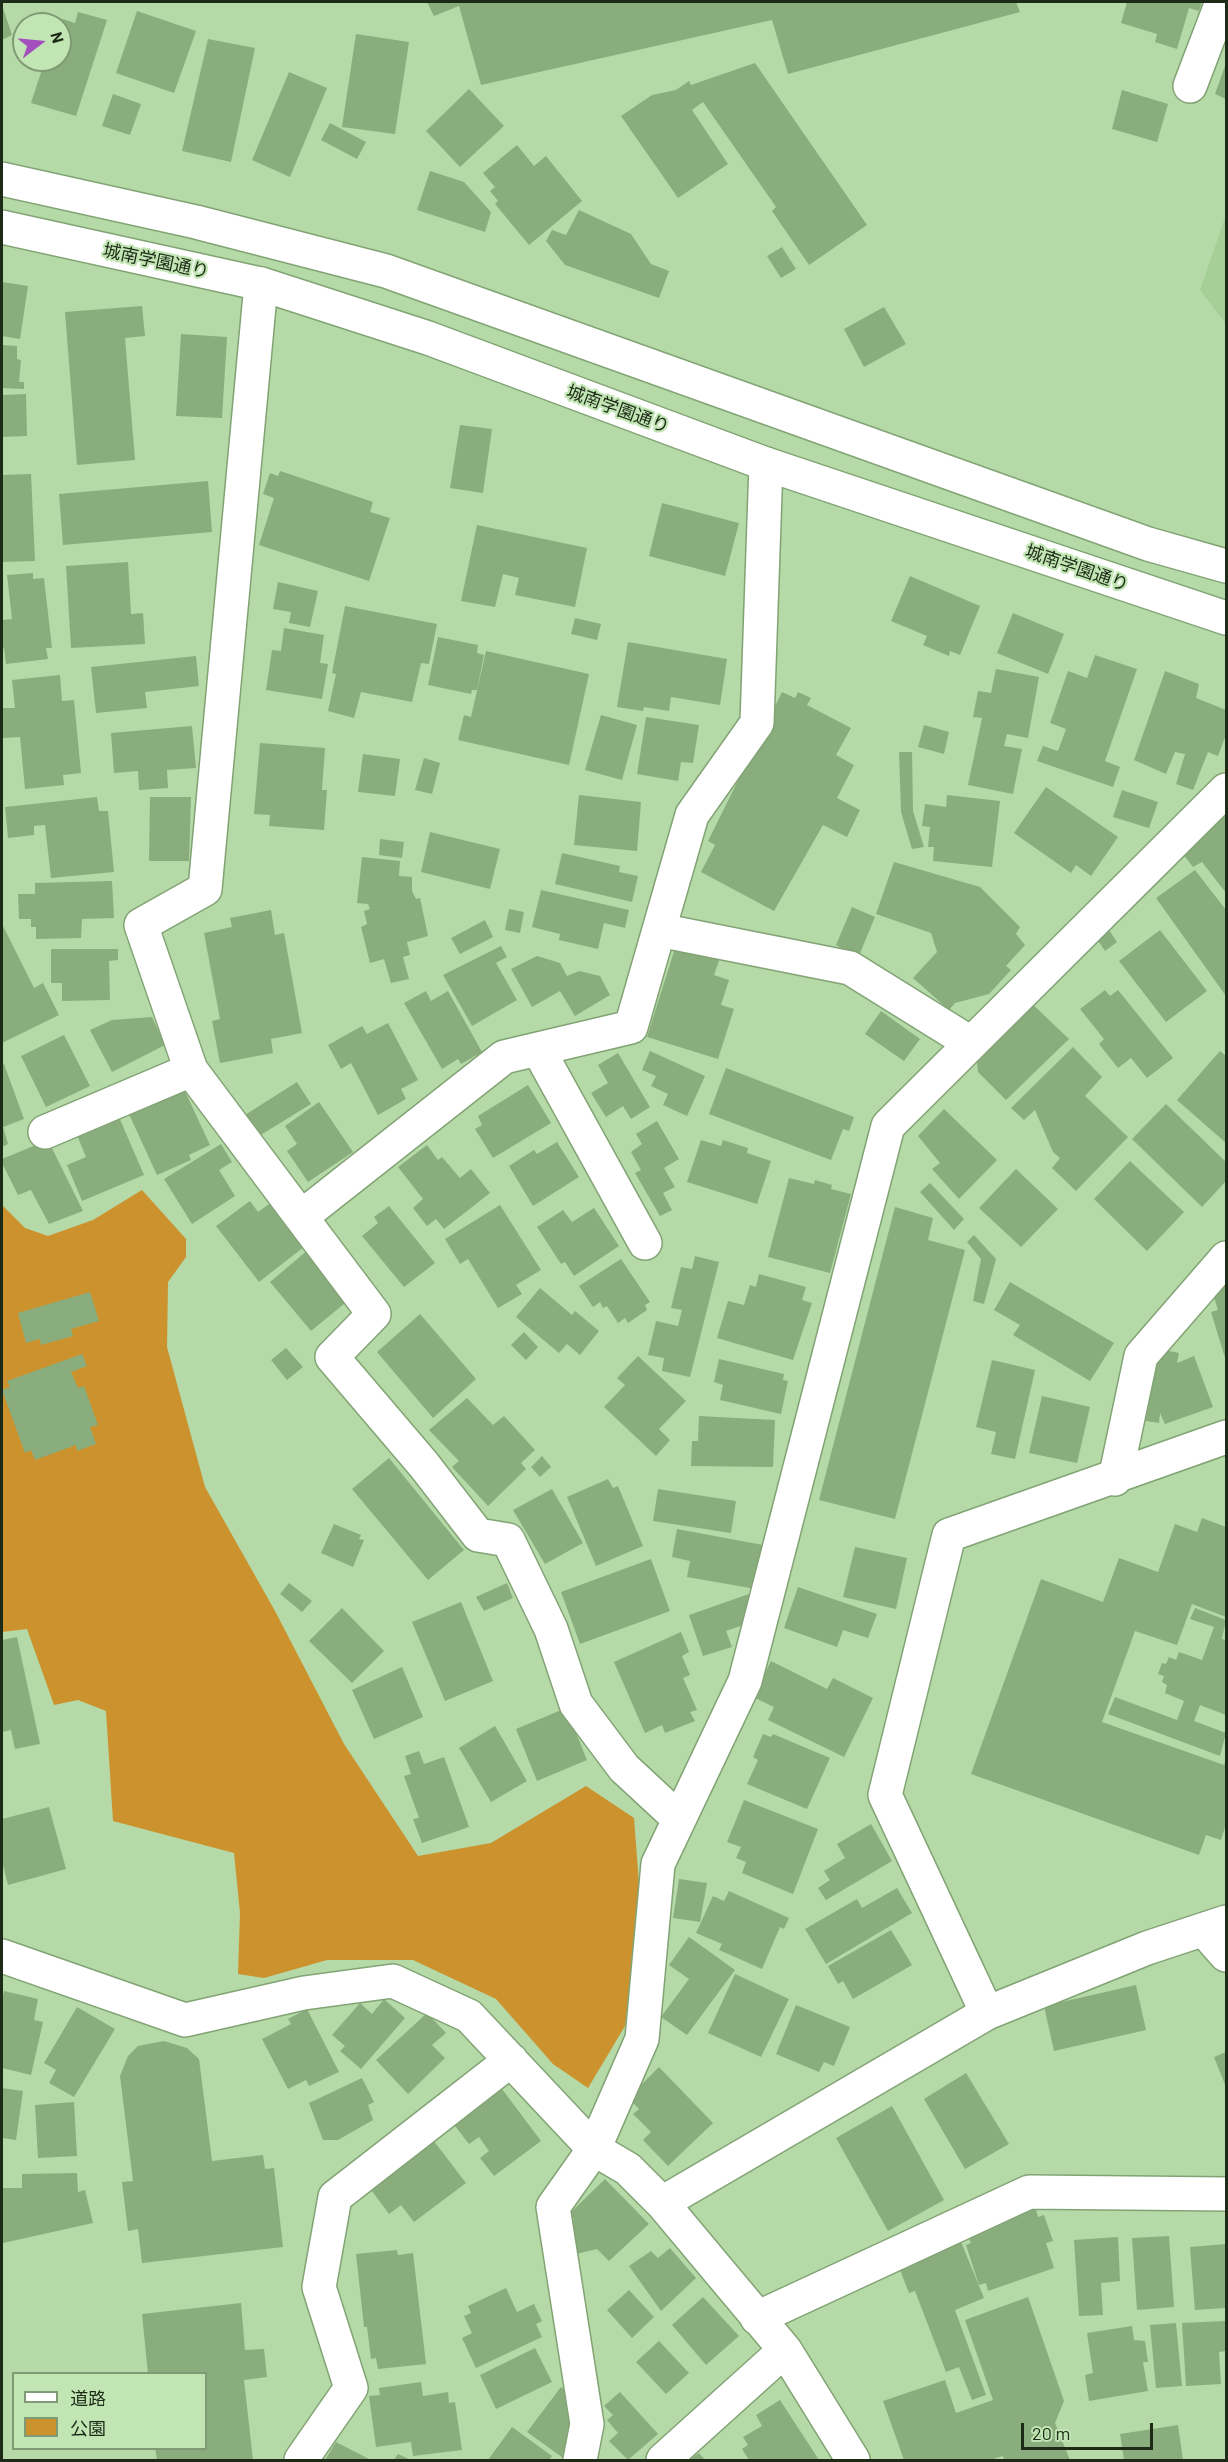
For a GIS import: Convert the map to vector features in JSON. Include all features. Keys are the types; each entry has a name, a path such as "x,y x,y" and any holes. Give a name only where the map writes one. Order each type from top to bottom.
{"street":[{"path":"1190,86 1222,2"},
{"path":"2,179 196,222 386,272 1148,544 1227,566"},
{"name":"城南学園通り","path":"2,227 261,284 428,338 766,464 1227,618"},
{"path":"261,284 205,889 141,925 191,1070 374,1314 332,1357 424,1465 478,1535 508,1540 551,1629 576,1704 624,1768 679,1819"},
{"path":"301,1217 504,1057 632,1027 692,815 757,723 766,464"},
{"path":"580,2460 587,2424 553,2207 594,2149 642,2039 658,1864 745,1681 888,1125 969,1042 1227,790"},
{"path":"659,930 850,968 969,1042"},
{"path":"538,1049 645,1243"},
{"path":"45,1132 191,1070"},
{"path":"1115,1479 1141,1356 1227,1258"},
{"path":"987,2013 885,1795 949,1535 1115,1479 1227,1437"},
{"path":"662,2203 987,2013 1147,1948 1215,1926 1227,1955"},
{"path":"2,1956 185,2020 304,1993 393,1981 469,2016 594,2149 628,2169 662,2203 784,2350 853,2460"},
{"path":"301,2460 351,2388 319,2287 335,2197 511,2061"},
{"path":"757,2318 1029,2192 1227,2194"},
{"path":"663,2460 784,2350"}],"shaded area":[{"path":"1226,215 1226,324 1200,290"}],"green space":[{"path":"142,1190 186,1239 186,1257 168,1282 167,1347 205,1487 275,1611 344,1744 418,1856 491,1843 586,1786 634,1818 639,1884 635,1955 625,2026 588,2088 553,2064 496,1999 413,1960 327,1960 264,1978 238,1974 240,1913 234,1853 113,1821 106,1711 78,1700 54,1705 27,1629 2,1632 2,1205 25,1228 48,1236 93,1220"}],"building":[{"path":"427,2 1016,2 1020,12 788,74 772,20 481,85 459,6 434,16"},
{"path":"1127,2 1202,2 1199,11 1189,8 1177,49 1155,42 1157,34 1121,23"},
{"path":"2,5 12,35 2,40"},
{"path":"137,11 196,31 174,93 116,73"},
{"path":"78,12 107,20 76,116 31,103 41,72 72,72 72,22 75,23"},
{"path":"356,34 409,42 395,134 342,127"},
{"path":"208,39 255,48 231,162 182,151"},
{"path":"755,63 867,225 809,265 772,211 776,207 703,102 692,110 728,164 678,198 621,116 652,95 676,90 689,81 691,85"},
{"path":"1226,63 1226,99 1215,94"},
{"path":"289,72 327,88 290,177 252,160"},
{"path":"469,89 504,126 460,167 426,131"},
{"path":"1122,90 1168,104 1157,142 1112,129"},
{"path":"113,94 141,104 130,135 102,126"},
{"path":"330,123 366,142 357,159 321,140"},
{"path":"517,145 534,166 546,156 582,201 529,245 495,204 498,201 490,191 495,187 483,173"},
{"path":"430,171 464,182 491,212 485,232 417,210"},
{"path":"579,210 631,234 651,264 669,271 659,298 565,265 546,241 552,230 566,235"},
{"path":"782,247 796,269 781,278 767,256"},
{"path":"2,282 28,286 20,339 2,336"},
{"path":"142,306 145,336 125,338 135,460 77,465 65,312"},
{"path":"884,307 906,344 864,367 844,329"},
{"path":"181,334 227,337 222,418 176,416"},
{"path":"2,345 17,346 17,359 21,360 19,382 24,382 24,389 2,388"},
{"path":"26,394 27,436 2,437 2,395"},
{"path":"460,425 492,429 483,493 450,488"},
{"path":"280,471 373,502 370,512 390,518 369,581 259,545 274,498 263,494 270,473 278,476"},
{"path":"31,474 35,561 2,562 2,475"},
{"path":"208,481 212,532 63,545 59,494"},
{"path":"662,503 739,523 725,576 649,556"},
{"path":"477,525 587,548 575,607 515,595 519,578 503,574 495,607 461,601"},
{"path":"128,562 131,614 143,613 145,644 71,648 66,566"},
{"path":"33,573 33,579 44,578 52,648 46,648 48,659 6,664 4,648 2,649 2,620 12,619 7,575"},
{"path":"910,576 980,606 960,655 950,651 949,656 923,645 927,636 891,621"},
{"path":"278,582 318,591 310,627 289,623 291,612 273,609"},
{"path":"345,606 437,624 429,664 421,663 412,702 361,692 354,718 328,711 336,674 332,673"},
{"path":"1013,613 1064,634 1048,674 997,653"},
{"path":"575,618 601,624 597,640 571,634"},
{"path":"284,628 324,635 320,663 328,664 322,699 266,690 272,650 281,651"},
{"path":"438,637 478,645 477,653 484,655 477,690 472,690 471,694 428,685"},
{"path":"628,642 727,659 720,705 671,697 669,711 644,707 643,711 617,707"},
{"path":"486,651 589,674 569,765 458,740 464,715 471,717"},
{"path":"1095,655 1137,669 1105,761 1120,767 1113,787 1037,761 1043,746 1058,751 1066,729 1050,723 1068,671 1087,678"},
{"path":"196,656 199,686 145,692 147,708 96,713 91,667"},
{"path":"996,669 1039,677 1028,738 1007,734 1004,746 1022,749 1013,794 968,785 982,718 973,717 978,691 991,693"},
{"path":"1165,671 1199,684 1196,698 1226,710 1226,735 1218,756 1208,752 1193,790 1176,784 1185,754 1175,752 1166,774 1134,760"},
{"path":"60,675 62,701 74,700 81,773 63,775 64,785 25,789 20,737 2,738 2,708 15,708 12,680"},
{"path":"782,692 795,698 798,692 811,698 807,705 851,728 836,755 854,765 837,798 860,810 847,837 823,825 774,911 701,872 715,845 708,841"},
{"path":"601,715 637,725 622,780 585,770"},
{"path":"646,717 699,725 693,763 681,762 678,781 637,774"},
{"path":"924,725 949,732 944,754 918,747"},
{"path":"192,726 196,768 167,770 168,788 139,790 138,771 114,773 111,733"},
{"path":"260,743 325,748 322,790 327,790 324,830 269,826 270,815 254,814"},
{"path":"899,752 912,752 913,811 924,847 912,849 901,812"},
{"path":"363,754 400,759 395,796 358,792"},
{"path":"424,758 440,763 432,794 415,790"},
{"path":"1046,787 1118,837 1091,876 1076,865 1071,873 1014,833"},
{"path":"1122,790 1158,802 1149,828 1113,817"},
{"path":"579,795 641,802 637,851 574,845"},
{"path":"947,795 1000,801 992,867 933,861 934,847 928,847 930,827 922,826 925,804 946,807"},
{"path":"97,797 99,811 108,811 114,872 51,878 45,825 34,826 34,835 8,838 5,807"},
{"path":"150,797 191,797 189,861 149,861"},
{"path":"1226,804 1226,893 1202,862 1193,867 1176,845"},
{"path":"430,832 500,849 490,889 421,872"},
{"path":"380,839 404,842 402,858 379,855"},
{"path":"562,853 620,866 619,872 638,876 632,902 555,884"},
{"path":"362,857 400,861 399,876 412,877 412,891 416,899 420,898 428,936 407,942 410,955 403,957 409,979 391,983 384,959 370,963 361,927 367,924 364,911 370,909 368,904 357,903"},
{"path":"894,862 980,887 1020,927 1016,934 1025,945 1006,966 1011,970 989,994 955,1003 949,1010 913,978 937,952 931,933 876,914"},
{"path":"1195,870 1226,910 1226,996 1156,898"},
{"path":"112,881 114,918 82,919 81,938 36,939 36,927 31,927 31,919 19,919 18,894 35,894 35,883"},
{"path":"541,890 629,910 625,928 604,923 598,949 559,940 560,934 532,927"},
{"path":"852,907 875,917 858,958 836,945"},
{"path":"509,909 524,912 520,933 505,930"},
{"path":"271,910 275,935 284,933 302,1033 271,1039 273,1053 220,1063 212,1021 220,1019 204,933 232,927 230,918"},
{"path":"1101,918 1117,942 1105,951 1089,927"},
{"path":"485,920 493,937 460,954 451,938"},
{"path":"2,924 34,988 43,983 59,1015 2,1043"},
{"path":"1160,930 1207,991 1166,1022 1119,961"},
{"path":"676,945 720,958 714,975 729,980 721,1005 734,1009 718,1059 647,1037"},
{"path":"501,946 507,957 496,963 517,1000 472,1026 443,975"},
{"path":"51,949 118,949 118,960 109,961 110,1000 62,1001 62,983 51,983"},
{"path":"537,956 560,963 567,976 579,971 600,976 610,995 575,1016 560,991 532,1007 511,969"},
{"path":"1105,990 1110,996 1118,990 1173,1058 1147,1078 1131,1058 1118,1068 1099,1044 1104,1039 1080,1009"},
{"path":"426,991 431,1001 448,991 482,1052 461,1064 458,1059 442,1069 404,1003"},
{"path":"1027,999 1069,1039 1006,1100 978,1072 976,1052"},
{"path":"881,1011 920,1039 904,1061 865,1034"},
{"path":"152,1017 165,1045 112,1072 90,1030 112,1020"},
{"path":"388,1023 418,1080 401,1089 406,1099 378,1115 351,1063 341,1069 328,1045 362,1026 367,1034"},
{"path":"64,1035 90,1086 46,1107 21,1056"},
{"path":"1073,1047 1102,1077 1085,1096 1128,1137 1076,1191 1052,1168 1060,1158 1053,1152 1035,1110 1024,1120 1011,1108"},
{"path":"650,1051 705,1076 687,1116 663,1105 668,1094 651,1086 656,1076 642,1070"},
{"path":"1220,1051 1226,1056 1226,1143 1177,1100"},
{"path":"618,1053 650,1107 631,1119 623,1106 606,1117 591,1093 608,1083 598,1065"},
{"path":"4,1064 24,1119 3,1127 8,1144 2,1147 2,1065"},
{"path":"726,1068 854,1117 849,1131 843,1129 831,1160 709,1114"},
{"path":"297,1082 311,1104 259,1136 245,1115"},
{"path":"528,1085 551,1123 493,1158 475,1129 482,1125 478,1116"},
{"path":"183,1087 210,1145 189,1155 191,1160 157,1175 128,1112"},
{"path":"319,1102 353,1152 308,1182 287,1151 297,1144 285,1126"},
{"path":"1166,1104 1226,1162 1226,1181 1202,1207 1132,1139"},
{"path":"944,1109 997,1160 959,1199 932,1169 940,1163 918,1136"},
{"path":"119,1117 144,1175 82,1201 67,1165 86,1157 77,1135"},
{"path":"657,1121 679,1159 664,1168 675,1187 663,1193 672,1210 660,1216 635,1173 641,1170 631,1152 642,1144 636,1134"},
{"path":"48,1140 83,1211 49,1224 31,1190 18,1195 2,1163 2,1159"},
{"path":"701,1140 721,1146 723,1140 748,1148 747,1153 771,1161 757,1204 687,1182"},
{"path":"557,1142 579,1177 533,1206 509,1166 534,1150 537,1154"},
{"path":"221,1144 232,1162 219,1170 235,1196 192,1224 164,1179"},
{"path":"427,1145 438,1160 442,1157 460,1178 471,1169 490,1193 444,1229 436,1219 427,1226 413,1208 423,1199 398,1167"},
{"path":"1130,1161 1184,1212 1147,1251 1094,1199"},
{"path":"1016,1169 1058,1209 1021,1247 979,1208"},
{"path":"789,1178 814,1184 815,1180 832,1185 831,1189 851,1194 830,1273 768,1257"},
{"path":"930,1183 964,1219 954,1230 920,1192"},
{"path":"276,1199 309,1243 259,1282 216,1226 250,1201 258,1212"},
{"path":"500,1205 541,1270 516,1285 522,1294 498,1308 468,1259 460,1264 445,1239"},
{"path":"389,1206 435,1263 404,1287 362,1236 378,1223 374,1217"},
{"path":"895,1207 933,1218 928,1240 965,1250 895,1519 819,1500"},
{"path":"594,1208 619,1246 574,1276 565,1262 561,1264 537,1227 563,1210 572,1222"},
{"path":"974,1235 996,1259 984,1304 973,1301 981,1259 967,1242"},
{"path":"309,1249 350,1299 311,1331 270,1282"},
{"path":"695,1256 719,1262 690,1377 662,1371 664,1358 648,1355 656,1321 678,1326 682,1310 671,1308 681,1267 692,1269"},
{"path":"621,1259 650,1302 645,1305 647,1310 628,1323 625,1318 618,1323 607,1306 603,1308 600,1302 593,1307 579,1286"},
{"path":"759,1274 806,1287 802,1300 812,1303 793,1360 717,1338 728,1301 744,1305 750,1285 756,1287"},
{"path":"1010,1282 1114,1343 1090,1381 1013,1335 1020,1325 994,1310"},
{"path":"1226,1284 1226,1361 1211,1312 1218,1310 1211,1288"},
{"path":"540,1288 572,1315 575,1311 599,1331 580,1355 567,1344 559,1353 516,1317"},
{"path":"90,1292 99,1321 71,1329 73,1336 41,1345 40,1339 26,1343 18,1313"},
{"path":"420,1314 476,1379 433,1418 377,1352"},
{"path":"524,1332 538,1347 526,1360 511,1345"},
{"path":"286,1348 303,1367 287,1380 271,1360"},
{"path":"1155,1348 1179,1353 1177,1363 1194,1356 1213,1407 1165,1424 1160,1413 1159,1423 1140,1420"},
{"path":"82,1354 87,1366 71,1372 78,1388 84,1386 98,1425 90,1427 96,1444 77,1451 76,1445 35,1460 31,1450 25,1453 2,1390 10,1387 7,1381"},
{"path":"638,1356 686,1401 659,1429 670,1440 656,1456 604,1407 625,1385 617,1378"},
{"path":"719,1359 784,1374 783,1380 788,1381 781,1414 720,1400 723,1385 714,1382"},
{"path":"992,1360 1035,1370 1015,1459 991,1454 996,1432 976,1427"},
{"path":"1042,1396 1090,1407 1077,1463 1029,1453"},
{"path":"467,1398 493,1425 504,1416 535,1450 521,1463 526,1469 488,1506 452,1467 459,1461 429,1430"},
{"path":"699,1416 775,1420 773,1467 691,1466 692,1441 698,1441"},
{"path":"542,1456 551,1467 540,1477 531,1467"},
{"path":"389,1458 464,1550 428,1580 352,1489"},
{"path":"608,1479 613,1488 618,1486 643,1546 596,1566 567,1497"},
{"path":"552,1489 583,1543 545,1564 513,1510"},
{"path":"658,1489 736,1501 731,1533 653,1521"},
{"path":"1202,1518 1226,1527 1226,1617 1192,1604 1177,1645 1135,1631 1102,1722 1224,1765 1226,1759 1226,1824 1221,1840 1206,1835 1199,1855 971,1774 1041,1579 1103,1602 1119,1558 1158,1572 1175,1524 1197,1532"},
{"path":"334,1524 361,1535 359,1539 364,1540 353,1567 321,1553"},
{"path":"677,1529 763,1545 756,1589 687,1577 690,1561 672,1557"},
{"path":"855,1547 907,1558 896,1609 843,1597"},
{"path":"651,1559 670,1611 580,1644 561,1592"},
{"path":"289,1583 312,1601 302,1612 280,1594"},
{"path":"507,1583 513,1598 484,1611 476,1597"},
{"path":"798,1587 877,1614 868,1638 843,1630 837,1647 784,1628"},
{"path":"749,1594 758,1620 726,1631 732,1647 703,1656 689,1615"},
{"path":"461,1602 493,1681 445,1701 412,1622"},
{"path":"342,1608 384,1651 352,1683 309,1641"},
{"path":"1195,1608 1226,1620 1222,1639 1226,1640 1226,1715 1200,1705 1194,1721 1226,1733 1220,1756 1108,1714 1115,1697 1177,1720 1184,1701 1165,1693 1167,1685 1162,1682 1164,1676 1158,1674 1162,1663 1166,1664 1169,1657 1176,1660 1179,1652 1202,1660 1214,1627 1190,1619"},
{"path":"681,1632 689,1652 682,1656 690,1675 683,1678 697,1710 690,1712 695,1721 665,1733 662,1725 645,1733 614,1662"},
{"path":"17,1637 40,1744 15,1749 11,1730 2,1732 2,1640"},
{"path":"771,1661 827,1689 833,1678 873,1698 844,1757 768,1720 774,1707 753,1697"},
{"path":"402,1667 423,1717 374,1739 352,1690"},
{"path":"566,1708 587,1760 537,1781 516,1729"},
{"path":"495,1726 527,1781 491,1802 459,1748"},
{"path":"763,1734 771,1737 773,1734 830,1758 807,1809 747,1784 758,1760 753,1757"},
{"path":"419,1751 424,1764 444,1757 469,1827 422,1843 413,1819 419,1818 404,1776 411,1774 405,1756"},
{"path":"744,1800 818,1829 793,1894 742,1873 746,1862 736,1858 741,1847 727,1842"},
{"path":"49,1807 66,1869 8,1885 2,1861 2,1819"},
{"path":"871,1824 892,1861 826,1900 818,1888 830,1880 824,1871 845,1858 837,1844"},
{"path":"679,1879 707,1883 700,1922 673,1918"},
{"path":"897,1888 912,1913 826,1964 805,1929 857,1899 862,1908"},
{"path":"729,1891 789,1918 784,1929 780,1927 762,1969 719,1950 722,1944 696,1933 713,1896 724,1901"},
{"path":"891,1930 912,1965 853,1999 843,1981 838,1984 828,1966"},
{"path":"689,1937 735,1970 687,2035 661,2017 689,1979 669,1965"},
{"path":"735,1974 789,1999 761,2057 708,2033"},
{"path":"1136,1985 1146,2030 1054,2051 1044,2006"},
{"path":"4,1991 38,1999 34,2020 43,2022 31,2075 2,2068"},
{"path":"384,1999 405,2018 361,2069 340,2051 345,2046 332,2035 360,2003 372,2014"},
{"path":"796,2005 850,2027 834,2066 824,2062 819,2072 776,2054"},
{"path":"77,2007 115,2029 74,2097 49,2083 56,2070 44,2063"},
{"path":"307,2009 339,2072 309,2086 306,2080 288,2089 262,2039 291,2024 288,2019"},
{"path":"427,2013 446,2033 432,2045 445,2058 408,2094 376,2060"},
{"path":"164,2041 187,2048 199,2059 212,2161 263,2155 265,2169 274,2168 283,2247 142,2263 138,2229 128,2231 122,2182 133,2181 120,2076 128,2056 138,2046"},
{"path":"1226,2052 1226,2087 1214,2057"},
{"path":"659,2067 713,2123 668,2166 643,2140 651,2132 633,2114 639,2109 628,2098"},
{"path":"966,2073 1009,2144 965,2169 924,2099"},
{"path":"362,2078 374,2102 368,2105 373,2120 338,2140 323,2140 309,2103"},
{"path":"496,2081 541,2141 494,2176 480,2158 489,2151 479,2137 469,2144 448,2117"},
{"path":"2,2088 23,2091 16,2140 2,2138"},
{"path":"74,2102 77,2156 38,2158 35,2105"},
{"path":"892,2106 944,2200 888,2231 836,2138"},
{"path":"430,2136 466,2183 414,2222 401,2205 389,2214 366,2183"},
{"path":"77,2173 78,2192 85,2190 93,2223 3,2243 2,2188 22,2188 22,2174"},
{"path":"605,2179 649,2224 609,2261 597,2249 576,2254 570,2224 574,2219 569,2214"},
{"path":"1034,2203 1038,2217 1044,2215 1053,2241 1046,2243 1054,2268 988,2291 986,2283 979,2285 966,2245 971,2243 964,2225"},
{"path":"957,2232 984,2298 955,2310 986,2395 972,2400 959,2367 946,2372 915,2291 909,2293 895,2257"},
{"path":"1169,2236 1174,2307 1137,2310 1132,2238"},
{"path":"1118,2237 1120,2281 1101,2283 1103,2315 1079,2316 1074,2240"},
{"path":"1226,2244 1226,2308 1195,2310 1190,2247"},
{"path":"670,2248 696,2278 661,2311 629,2266 651,2251 658,2258"},
{"path":"397,2250 398,2255 413,2253 426,2364 378,2369 376,2358 371,2359 367,2327 364,2327 356,2254"},
{"path":"506,2288 517,2312 534,2304 542,2321 536,2324 542,2337 476,2368 462,2338 472,2333 464,2316 471,2313 468,2306"},
{"path":"629,2290 654,2317 632,2338 607,2310"},
{"path":"703,2297 739,2336 706,2365 672,2325"},
{"path":"1028,2297 1064,2401 1055,2423 1070,2460 1004,2460 1003,2456 990,2460 904,2460 883,2401 945,2380 956,2413 993,2400 965,2320"},
{"path":"241,2303 245,2350 264,2349 267,2377 244,2380 253,2460 157,2460 155,2450 207,2450 207,2372 148,2372 142,2314"},
{"path":"1226,2321 1226,2351 1219,2352 1221,2384 1186,2386 1182,2323"},
{"path":"1176,2323 1182,2386 1156,2388 1150,2325"},
{"path":"1132,2326 1134,2340 1145,2341 1148,2362 1143,2362 1148,2391 1089,2401 1085,2375 1093,2373 1087,2333"},
{"path":"659,2341 689,2373 666,2394 636,2362"},
{"path":"535,2348 552,2382 496,2409 480,2375"},
{"path":"421,2382 423,2396 448,2392 449,2403 455,2402 462,2450 413,2456 411,2442 376,2447 369,2396 380,2395 379,2388"},
{"path":"561,2387 578,2400 582,2417 566,2460 527,2432"},
{"path":"620,2392 658,2434 628,2460 609,2441 618,2433 607,2420 613,2415 604,2406"},
{"path":"780,2400 819,2460 749,2460 742,2449 748,2445 743,2437 762,2426 756,2415"},
{"path":"1178,2425 1183,2460 1124,2460 1120,2434"},
{"path":"512,2427 552,2456 549,2460 488,2460"},
{"path":"336,2442 371,2460 325,2460"},
{"path":"699,2453 705,2460 689,2460"},
{"path":"398,2454 411,2460 394,2460"}]}
